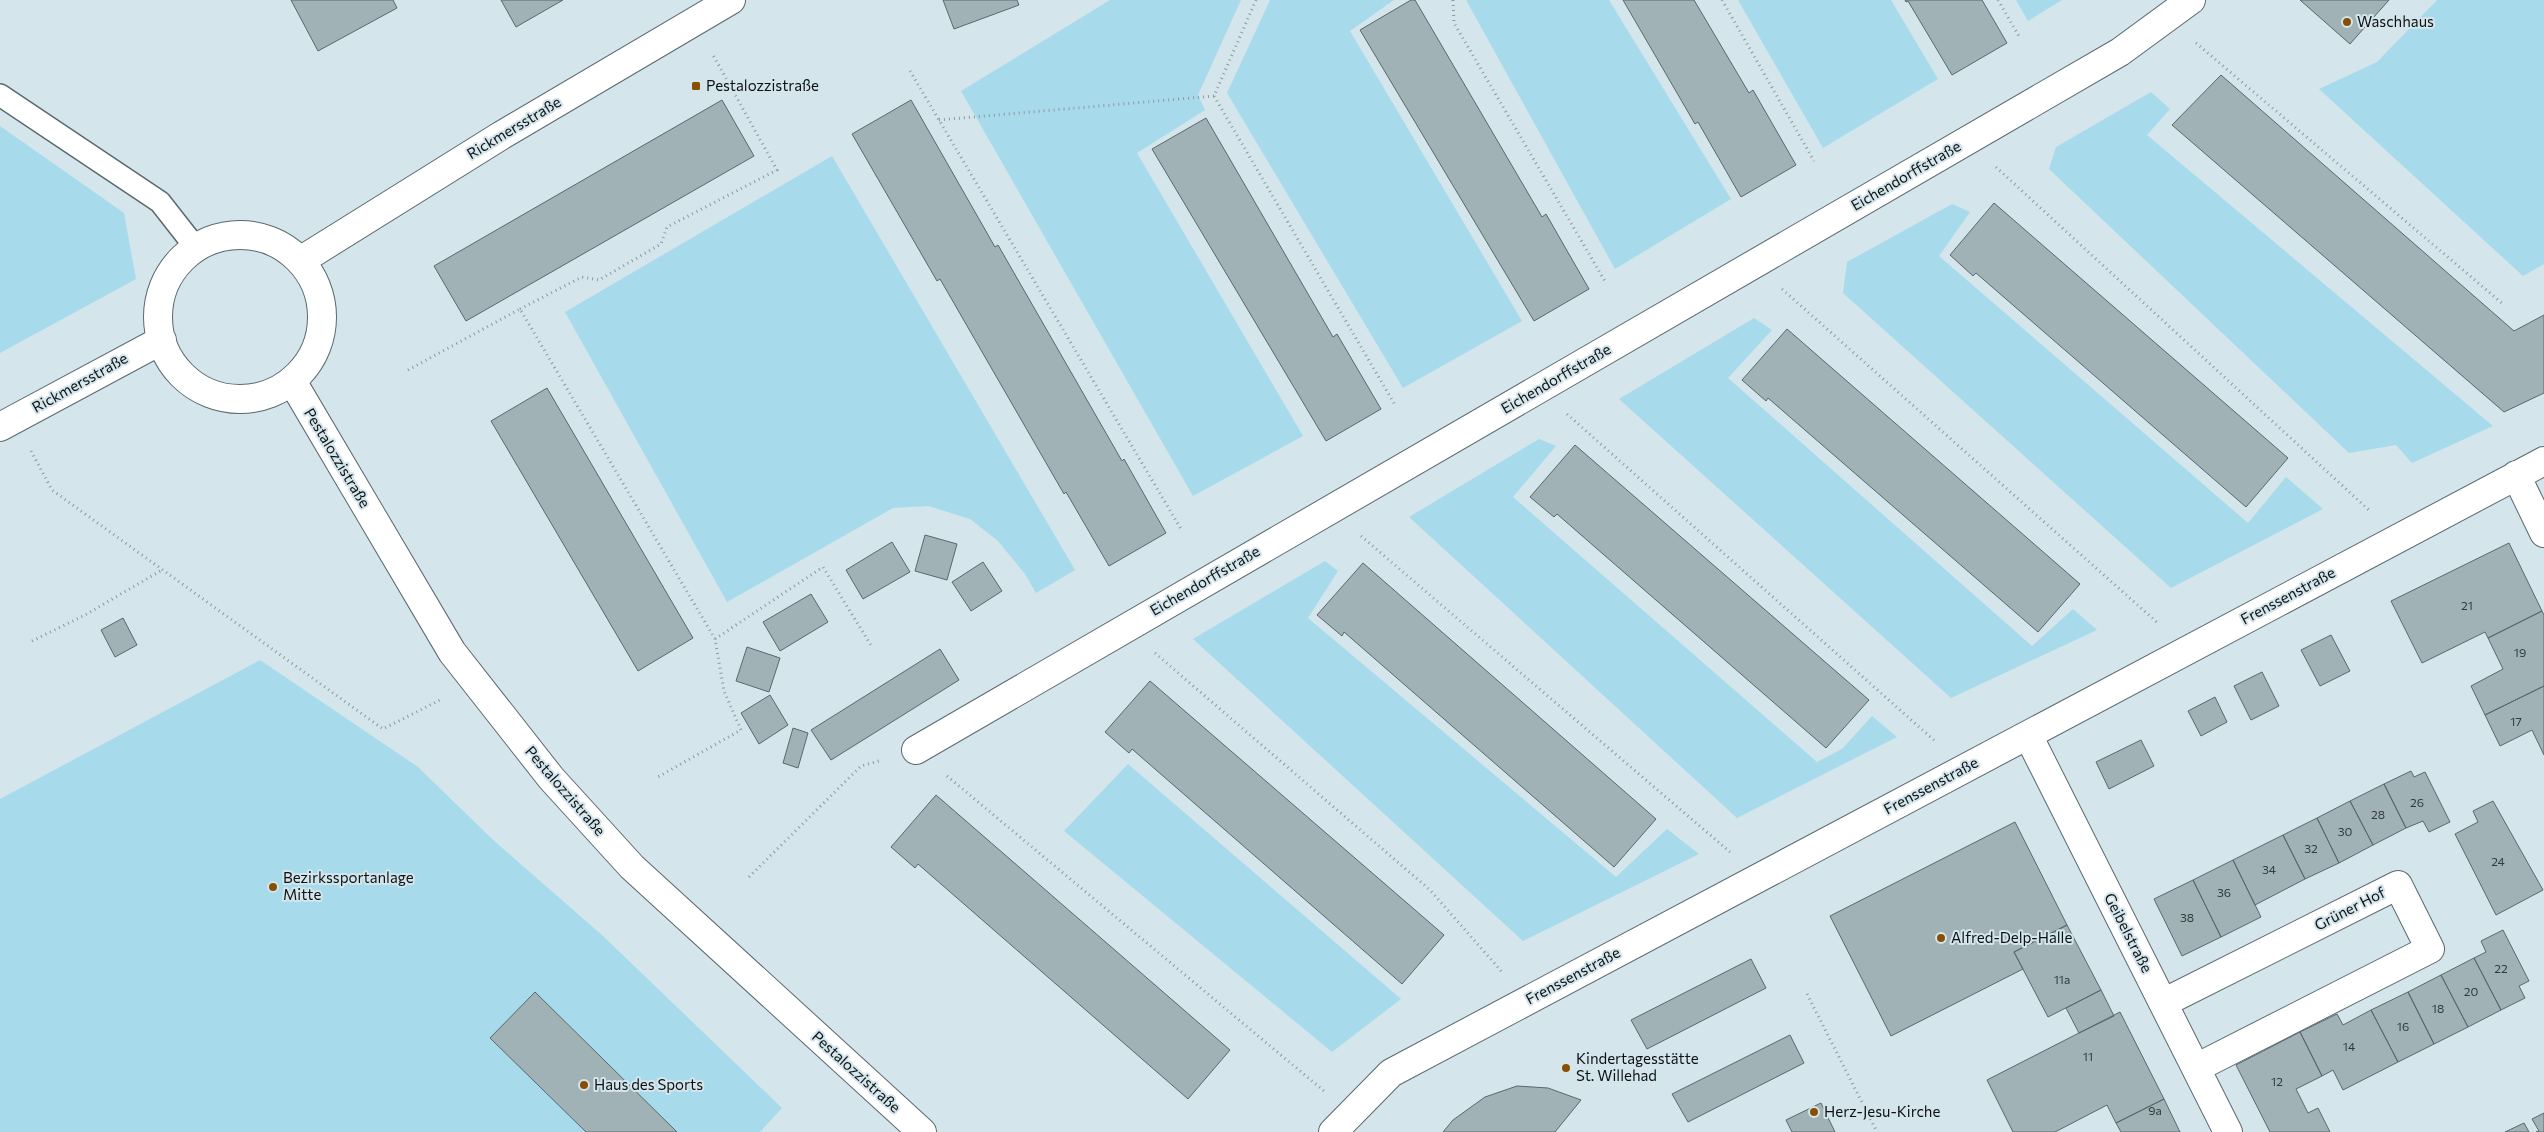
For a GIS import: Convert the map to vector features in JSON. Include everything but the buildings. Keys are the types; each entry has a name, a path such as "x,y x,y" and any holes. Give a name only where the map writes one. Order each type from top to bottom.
{"street":[{"name":"Rickmersstraße","path":"300,261 502,135 731,0"},
{"name":"Eichendorffstraße","path":"916,750 1125,627 2120,52 2190,0"},
{"path":"231,235 250,235 268,240 286,249 300,261 316,286 320,298 322,325 312,356 292,381 255,398 229,399 203,390 182,375 173,364 162,340 158,318 161,295 177,264 196,248 212,240 231,235"},
{"name":"Rickmersstraße","path":"7,424 162,340"},
{"name":"Pestalozzistraße","path":"292,381 452,652 551,778 632,867 922,1132"},
{"name":"Frenssenstraße","path":"1342,1123 1391,1073 2544,461"},
{"path":"2516,475 2544,533"},
{"name":"Geibelstraße","path":"2028,735 2228,1132"},
{"name":"Grüner Hof","path":"2163,1003 2398,885 2430,949 2196,1068"}],"lane":[{"path":"0,96 160,202 196,248"}],"path":[{"path":"1214,96 1256,0"},
{"path":"1453,0 1454,23 1606,283"},
{"path":"1722,0 1814,161"},
{"path":"1998,0 2020,38"},
{"path":"2167,18 2503,304"},
{"path":"408,370 582,277 599,280 661,244 667,227 777,170 694,21"},
{"path":"910,71 1181,529"},
{"path":"939,120 1214,96"},
{"path":"1214,96 1395,405"},
{"path":"1968,141 2399,538"},
{"path":"1754,264 2187,650"},
{"path":"520,309 715,639 724,691 741,730 656,778"},
{"path":"1539,388 1965,768"},
{"path":"7,424 52,490 383,729 476,682"},
{"path":"1330,509 1736,856 1751,882"},
{"path":"715,639 823,566 872,647"},
{"path":"32,641 85,615 162,570"},
{"path":"1125,627 1430,890 1527,1001"},
{"path":"749,877 861,766 916,750 1342,1123"},
{"path":"1807,994 1877,1132"}],"shaded area":[{"path":"1110,0 1241,0 1198,95 1205,110 1137,153 1303,436 1193,496 961,91"},
{"path":"1270,0 1394,0 1350,31 1522,321 1403,388 1227,93"},
{"path":"1466,0 1609,0 1731,199 1615,269"},
{"path":"1738,0 1891,0 1938,79 1823,148"},
{"path":"2016,0 2062,0 2028,21"},
{"path":"2437,0 2544,0 2544,264 2523,276 2319,89 2377,62"},
{"path":"2151,92 2170,109 2147,135 2493,426 2412,463 2396,445 2349,453 2049,169 2056,147"},
{"path":"0,126 124,213 136,279 0,353"},
{"path":"832,156 1075,570 1036,593 1025,574 998,541 970,519 928,506 893,508 727,602 565,312"},
{"path":"1952,204 1970,212 1939,256 2248,523 2286,477 2323,509 2171,588 1843,293 1847,262"},
{"path":"1754,318 1772,330 1728,378 2032,646 2073,609 2097,630 1951,698 1619,399"},
{"path":"1539,439 1556,446 1513,497 1817,762 1842,749 1872,716 1897,737 1737,818 1409,517"},
{"path":"1325,561 1338,571 1308,618 1616,877 1667,829 1699,854 1523,941 1193,639"},
{"name":"Bezirkssportanlage Mitte","path":"260,660 418,767 491,838 603,936 782,1108 760,1132 0,1132 0,799"},
{"path":"1128,764 1401,999 1332,1052 1064,831"}],"place":[{"name":"Waschhaus","path":"2347,22"},
{"name":"Pestalozzistraße","path":"696,86"},
{"name":"Bezirkssportanlage Mitte","path":"273,887"},
{"name":"Alfred-Delp-Halle","path":"1941,938"},
{"name":"Kindertagesstätte St. Willehad","path":"1566,1068"},
{"name":"Haus des Sports","path":"584,1085"},
{"name":"Herz-Jesu-Kirche","path":"1814,1112"}]}
